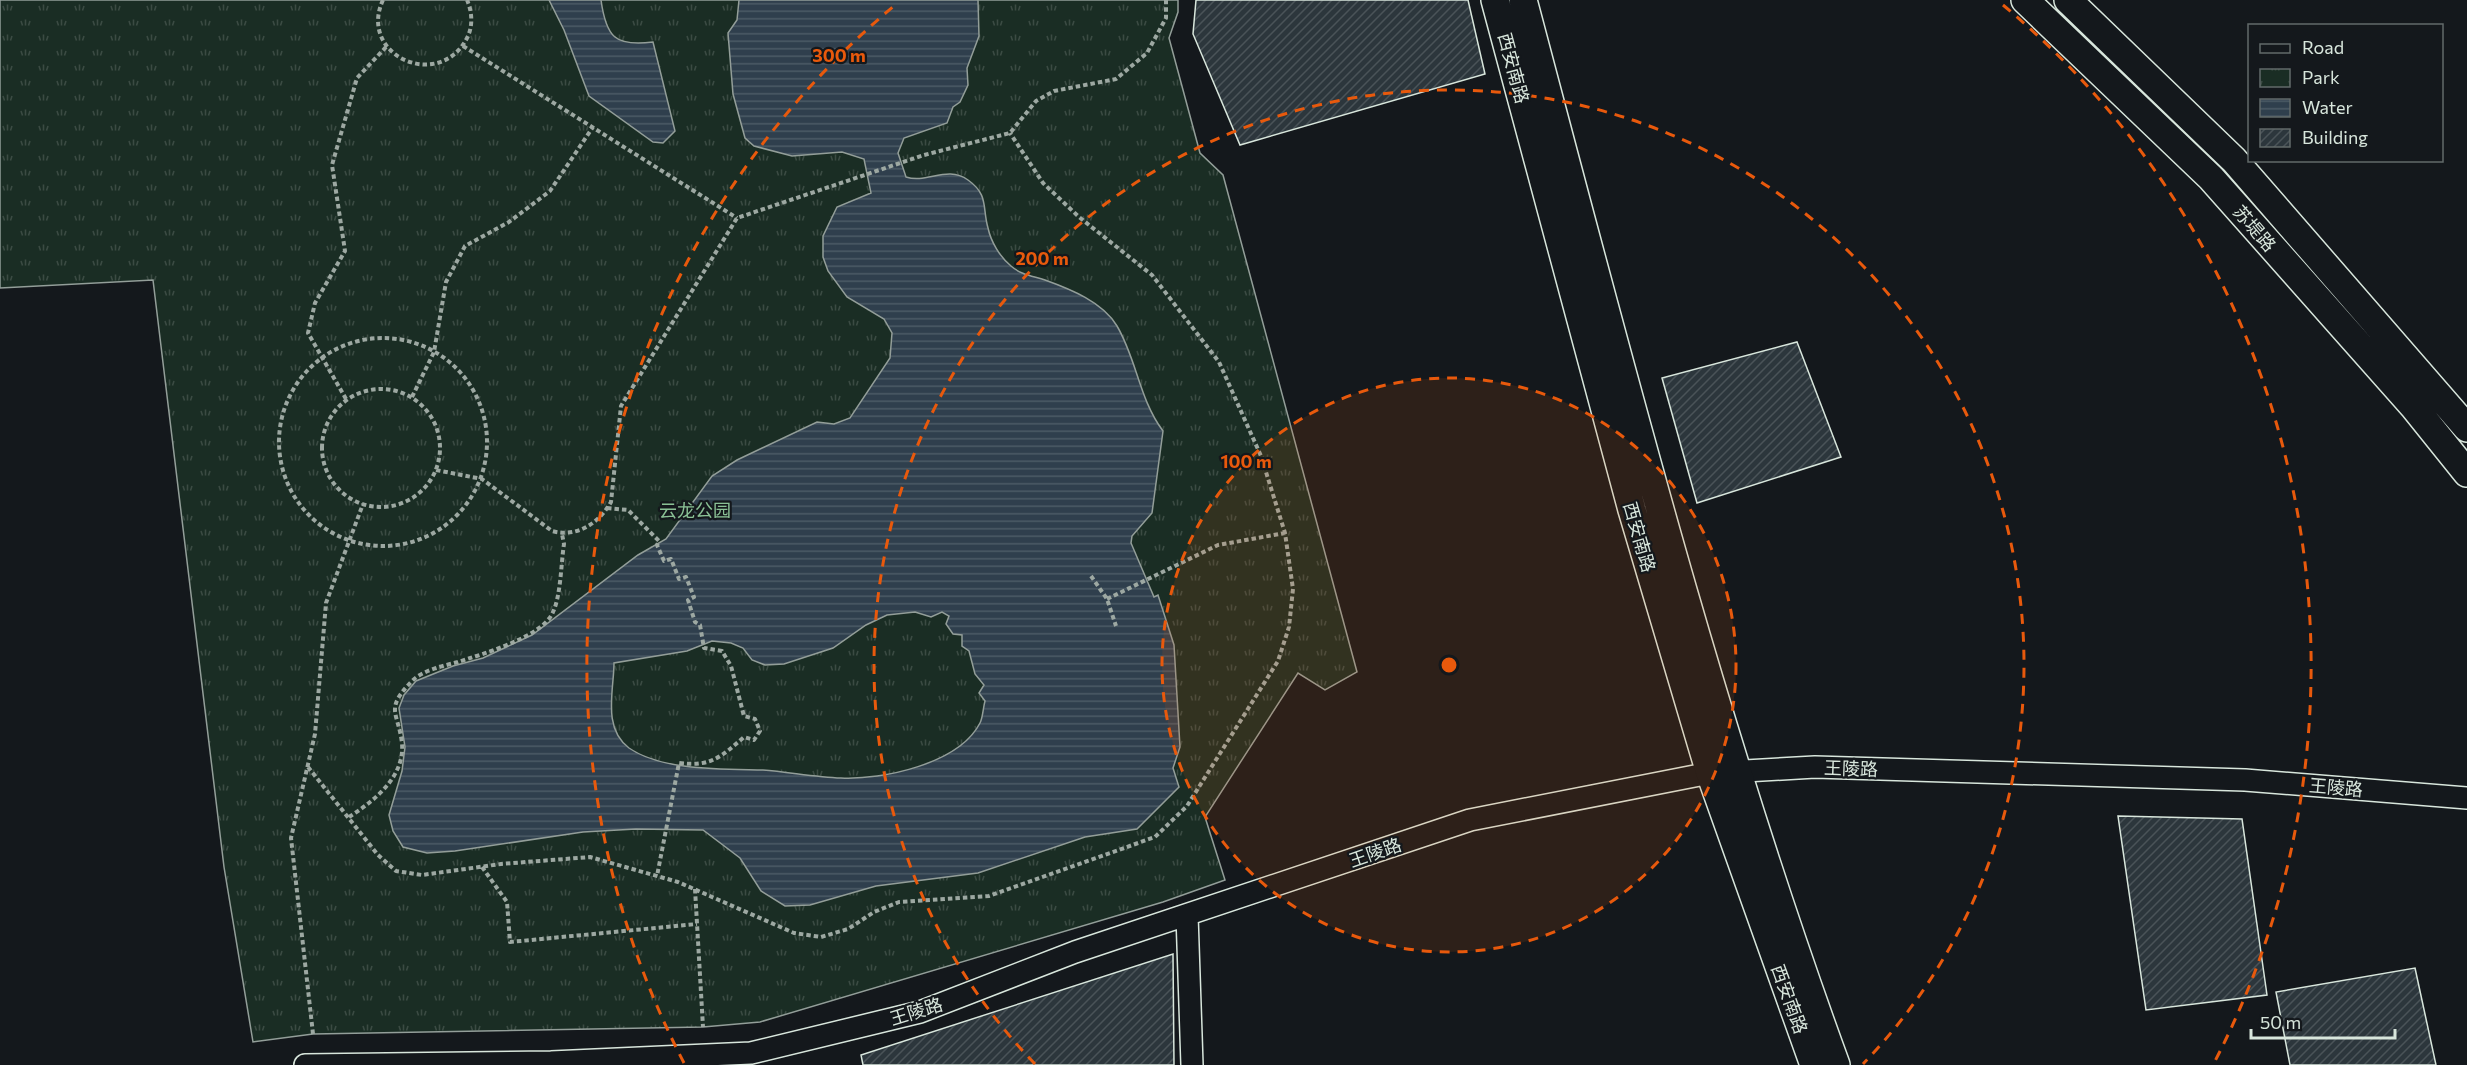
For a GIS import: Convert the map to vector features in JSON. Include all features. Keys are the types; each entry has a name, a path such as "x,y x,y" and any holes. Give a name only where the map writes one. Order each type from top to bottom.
{"main road":[{"name":"西安南路","path":"1495,0 1632,510 1723,772 1814,1065"},
{"name":"西安南路","path":"1522,0 1654,494 1723,772 1836,1065"},
{"name":"苏堤路","path":"2025,0 2211,178 2414,407 2467,473"},
{"name":"苏堤路","path":"2068,0 2234,160 2467,429"}],"street":[{"name":"王陵路","path":"304,1065 551,1062 751,1053 920,1012 1075,952 1470,820 1723,772 1815,767 2245,780 2467,798"},
{"path":"1187,915 1192,1065"}],"path":[{"path":"383,0 378,24 387,46 405,61 420,65 436,64 451,57 463,46 469,32 471,18 467,0"},
{"path":"436,470 482,479 552,531 562,534 577,531 591,524 603,516 611,502 621,406 737,218 924,155 1010,133 1036,101 1054,91 1116,79 1132,66 1147,53 1166,18 1166,0"},
{"path":"346,399 308,333 315,303 345,251 332,165 357,78 387,46"},
{"path":"463,46 737,218"},
{"path":"412,397 434,352 446,282 465,246 509,222 550,191 592,128"},
{"path":"308,766 378,855 396,871 422,875 482,866 590,857 695,889 794,933 821,937 848,929 874,912 899,902 989,896 1155,837 1187,806 1278,661 1289,627 1293,589 1285,533 1261,456 1219,362 1152,275 1079,217 1042,183 1010,133"},
{"path":"384,337 417,343 434,352 447,359 470,383 484,413 488,446 482,479 465,508 440,530 407,545 371,547 336,537 307,516 286,486 277,452 281,416 296,383 321,357 351,342 384,337"},
{"path":"382,388 412,397 431,415 439,433 441,452 436,470 426,487 411,499 392,506 372,507 353,501 337,488 326,472 321,452 323,432 332,414 346,399 363,391 382,388"},
{"path":"312,1034 291,838 315,734 326,603 363,504"},
{"path":"607,508 628,510 659,541 657,545 664,561 671,559 679,579 686,577 694,597 688,600 696,622 700,625 704,648 722,651 731,666 744,716 755,719 760,731 754,740 744,737 719,759 699,766 679,763 657,876"},
{"path":"1107,599 1218,545 1285,533"},
{"path":"349,818 376,800 392,780 400,761 402,743 394,718 395,705 402,692 416,677 506,646 531,632 553,612 564,544 562,534"},
{"path":"1091,576 1107,599 1116,626"},
{"path":"482,866 507,902 510,942 697,924"},
{"path":"695,889 703,1027"}],"green space":[{"name":"云龙公园","path":"0,0 1178,0 1178,12 1169,38 1200,153 1223,175 1357,672 1325,690 1298,673 1205,817 1225,880 1163,902 760,1022 703,1027 313,1034 253,1042 224,867 153,280 0,288"}],"water":[{"path":"549,0 601,0 606,23 615,37 630,43 653,42 675,131 663,143 653,142 589,96 564,30"},
{"name":"云龙公园","path":"739,0 978,0 979,36 967,68 968,85 960,102 953,107 947,123 904,138 898,153 906,177 914,179 952,174 968,180 982,196 991,239 1007,262 1023,273 1085,297 1111,318 1124,339 1148,406 1163,431 1152,513 1132,536 1131,543 1154,597 1158,595 1174,645 1180,747 1173,768 1179,787 1137,829 1085,837 978,873 876,886 810,905 785,906 761,891 740,858 703,830 636,829 583,832 427,853 403,847 393,831 389,815 402,771 405,747 399,708 404,695 416,681 453,666 483,658 532,635 638,555 666,539 712,476 737,460 817,422 834,424 850,418 890,358 892,333 884,319 847,297 828,271 823,257 823,236 837,207 871,193 864,159 842,152 792,156 754,146 745,138 733,94 728,33 737,20","holes":["915,612 931,617 942,612 949,616 946,624 953,634 962,635 962,646 969,651 975,674 984,685 979,693 985,701 980,723 970,737 938,759 918,767 877,776 841,778 763,770 713,769 676,765 643,756 629,748 615,730 611,708 614,663 687,651 712,641 731,643 743,648 752,660 765,665 784,664 833,648 866,625 887,615"]}],"building":[{"path":"1196,0 1468,0 1485,74 1240,145 1193,34"},
{"path":"1797,342 1841,457 1697,503 1662,378"},
{"path":"2118,816 2242,819 2267,995 2146,1010"},
{"path":"1173,954 1174,1065 863,1065 861,1055"},
{"path":"2415,968 2436,1065 2290,1065 2276,992"}]}
